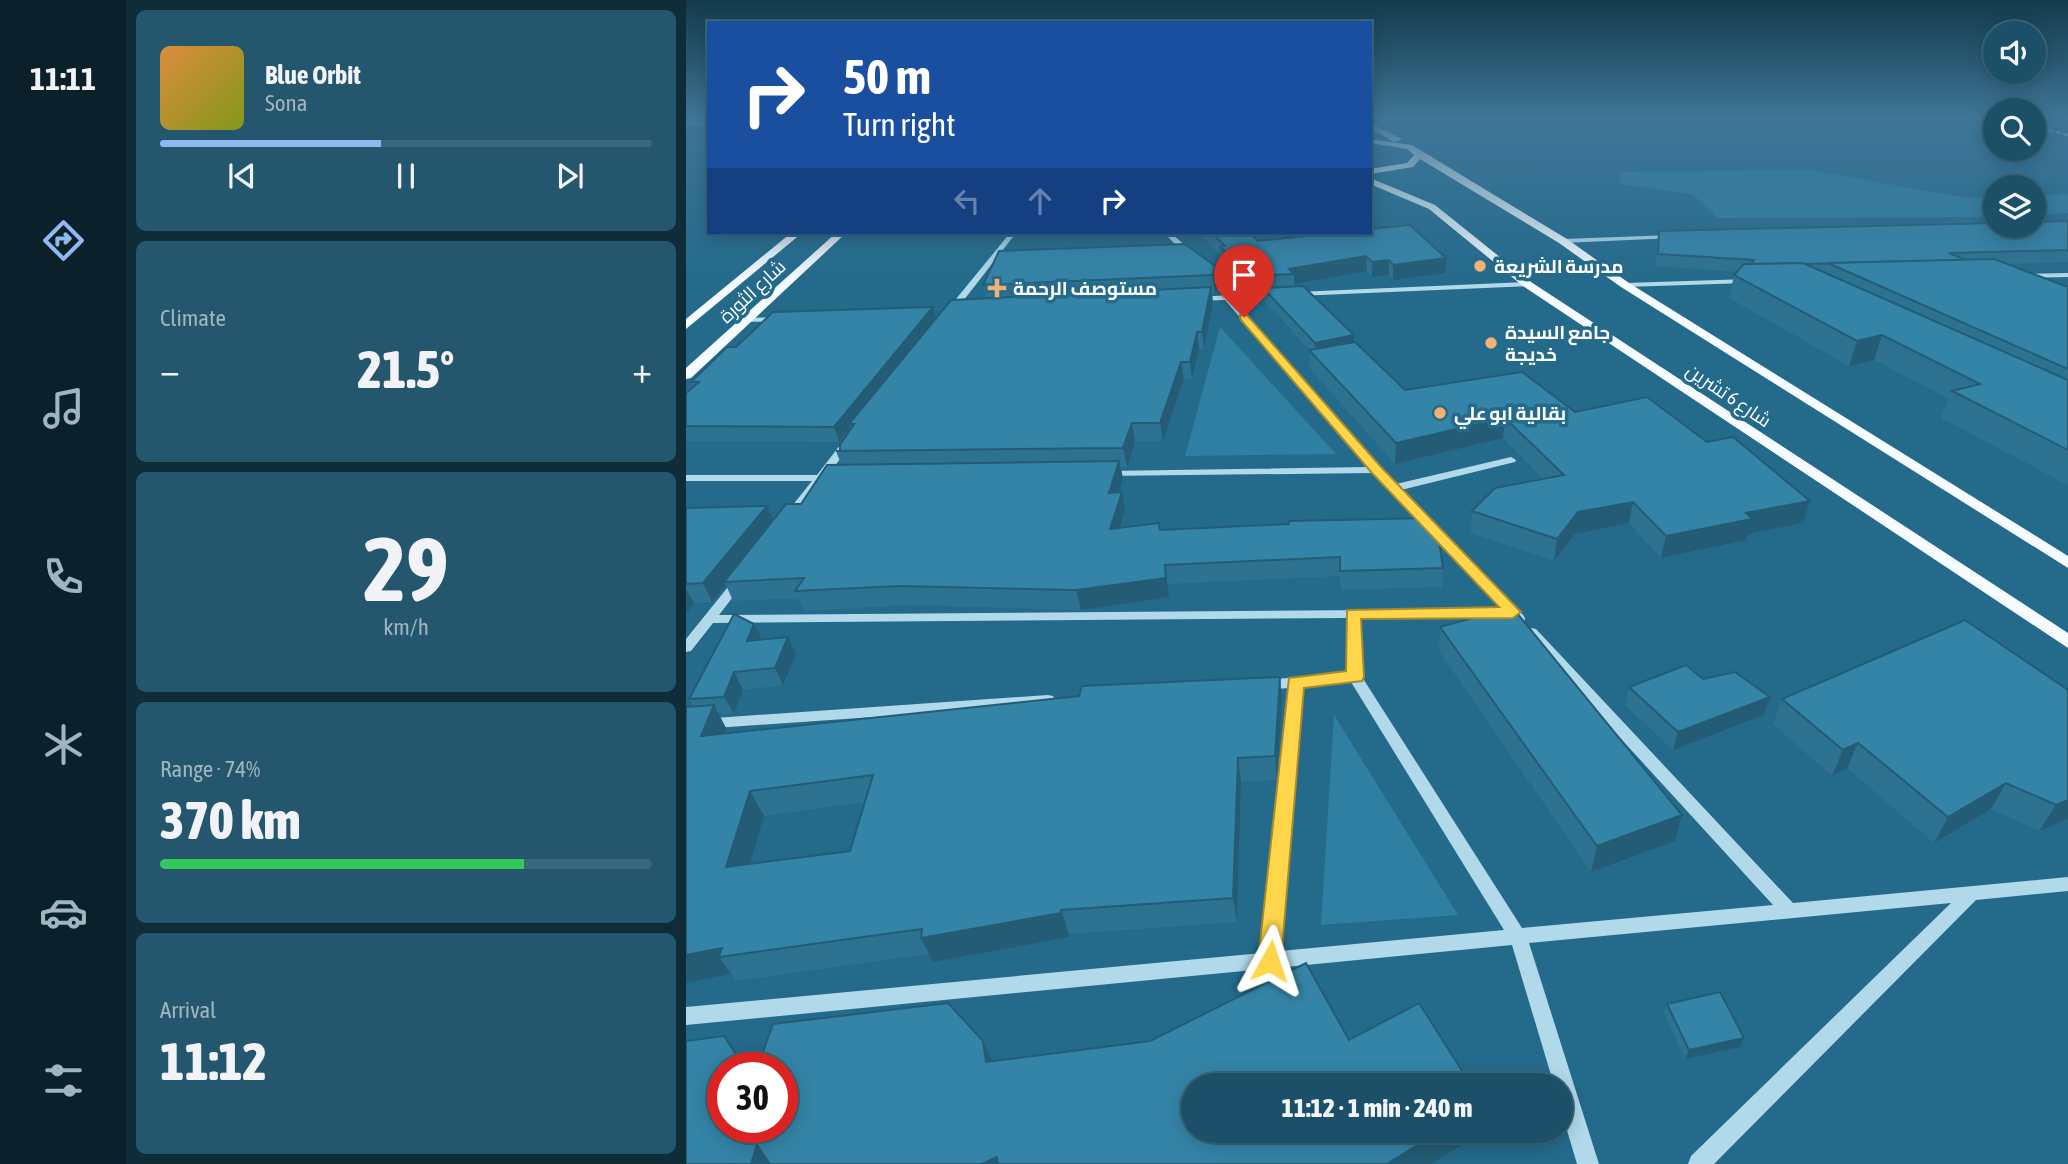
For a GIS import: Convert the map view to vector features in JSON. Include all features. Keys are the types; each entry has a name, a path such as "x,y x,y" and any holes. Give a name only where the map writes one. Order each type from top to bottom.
{"main road":[{"name":"شارع 6 تشرين","path":"1449,172 1563,241 1625,285 2068,563"},
{"name":"شارع 6 تشرين","path":"1372,182 1432,207 1527,284 2068,642"},
{"name":"شارع الثورة","path":"686,325 795,235"},
{"name":"شارع الثورة","path":"686,375 839,235"}],"street":[{"path":"951,311 1011,235"},
{"path":"1169,235 1233,297 1376,470 1513,612 1790,911"},
{"path":"1563,241 1675,237"},
{"path":"2012,276 2068,275"},
{"path":"1625,285 1756,280"},
{"path":"1186,300 1527,284"},
{"path":"940,316 951,311 964,310"},
{"path":"746,320 787,318"},
{"path":"786,521 852,436"},
{"path":"1394,488 1511,460"},
{"path":"1098,474 1376,470"},
{"path":"686,478 848,477"},
{"path":"686,648 752,565"},
{"path":"709,619 1513,612"},
{"path":"1352,614 1355,677 1518,937 1588,1164"},
{"path":"1254,685 1355,677"},
{"path":"1270,961 1296,682"},
{"path":"686,725 1060,699"},
{"path":"686,1016 2068,884"},
{"path":"1699,1164 1972,893"}],"shaded area":[{"path":"1619,172 1822,172 1967,198 1983,197 1983,217 1718,218 1692,194 1620,184"},
{"path":"2068,194 2068,213 2046,214 2046,195"},
{"path":"1220,327 1336,454 1185,456"},
{"path":"1334,715 1458,915 1321,925"}],"building":[{"path":"2068,221 2068,250 1949,253 1966,260 1806,264 1751,264 1754,260 1658,254 1659,231 1983,223 1983,238 2046,238 2046,222"},
{"path":"1410,225 1446,258 1393,265 1389,260 1372,262 1366,256 1289,269 1294,274 1251,276 1220,247 1225,246 1214,235 1252,235 1258,241 1315,235 1372,235 1372,229"},
{"path":"1185,244 1215,266 1213,275 983,285 999,251"},
{"path":"1994,259 2068,287 2068,369 1828,263"},
{"path":"1803,263 2068,380 2068,450 1952,391 1980,384 1882,335 1857,341 1734,275 1744,264"},
{"path":"1303,286 1354,335 1315,343 1263,288"},
{"path":"1211,287 1202,332 1197,332 1190,362 1181,362 1160,423 1132,423 1123,448 840,451 840,445 854,424 849,424 951,300"},
{"path":"933,307 834,427 686,426 686,393 699,382 691,382 727,347 736,347 773,312"},
{"path":"1355,342 1405,390 1522,372 1575,412 1647,397 1707,442 1733,437 1810,501 1746,513 1752,519 1666,536 1633,502 1578,512 1557,539 1472,511 1495,488 1564,475 1505,418 1396,443 1309,350"},
{"path":"1119,461 1109,493 1122,492 1110,529 1159,523 1160,530 1289,524 1289,521 1429,518 1437,526 1443,568 1340,571 1340,557 1165,565 1166,578 1076,590 900,586 795,591 804,578 724,582 786,504 801,504 827,465"},
{"path":"767,506 703,583 686,584 686,508"},
{"path":"1512,607 1682,815 1597,846 1440,627"},
{"path":"734,614 754,624 747,641 788,637 775,668 734,672 724,697 689,699"},
{"path":"1965,620 2068,690 2068,800 2056,805 2006,783 1948,817 1858,743 1843,750 1782,699"},
{"path":"1686,665 1703,679 1735,672 1770,697 1678,732 1629,687"},
{"path":"1280,677 1275,756 1238,758 1233,898 1061,910 1061,913 921,938 922,929 719,957 722,948 686,955 686,707 714,705 701,736 1079,696 1082,686","holes":["873,775 850,851 726,867 750,791"]},
{"path":"1306,963 1349,1040 1419,1003 1463,1073 1181,1073 1181,1143 1420,1143 1387,1164 998,1164 997,1157 982,1164 770,1164 757,1145 751,1164 686,1164 686,1041 724,1036 734,1052 707,1052 707,1143 798,1143 798,1052 763,1052 773,1024 948,1003 983,1041 986,1062 1150,1041"},
{"path":"1720,992 1744,1038 1689,1050 1667,1004"}],"place":[{"name":"مدرسة الشريعة","path":"1480,266"},
{"name":"مستوصف الرحمة","path":"997,288"},
{"name":"جامع السيدة خديجة","path":"1491,343"},
{"name":"بقالية ابو علي","path":"1440,413"}],"route":[{"path":"1244,317 1376,470 1513,612 1352,614 1355,677 1296,682 1270,961"}]}
